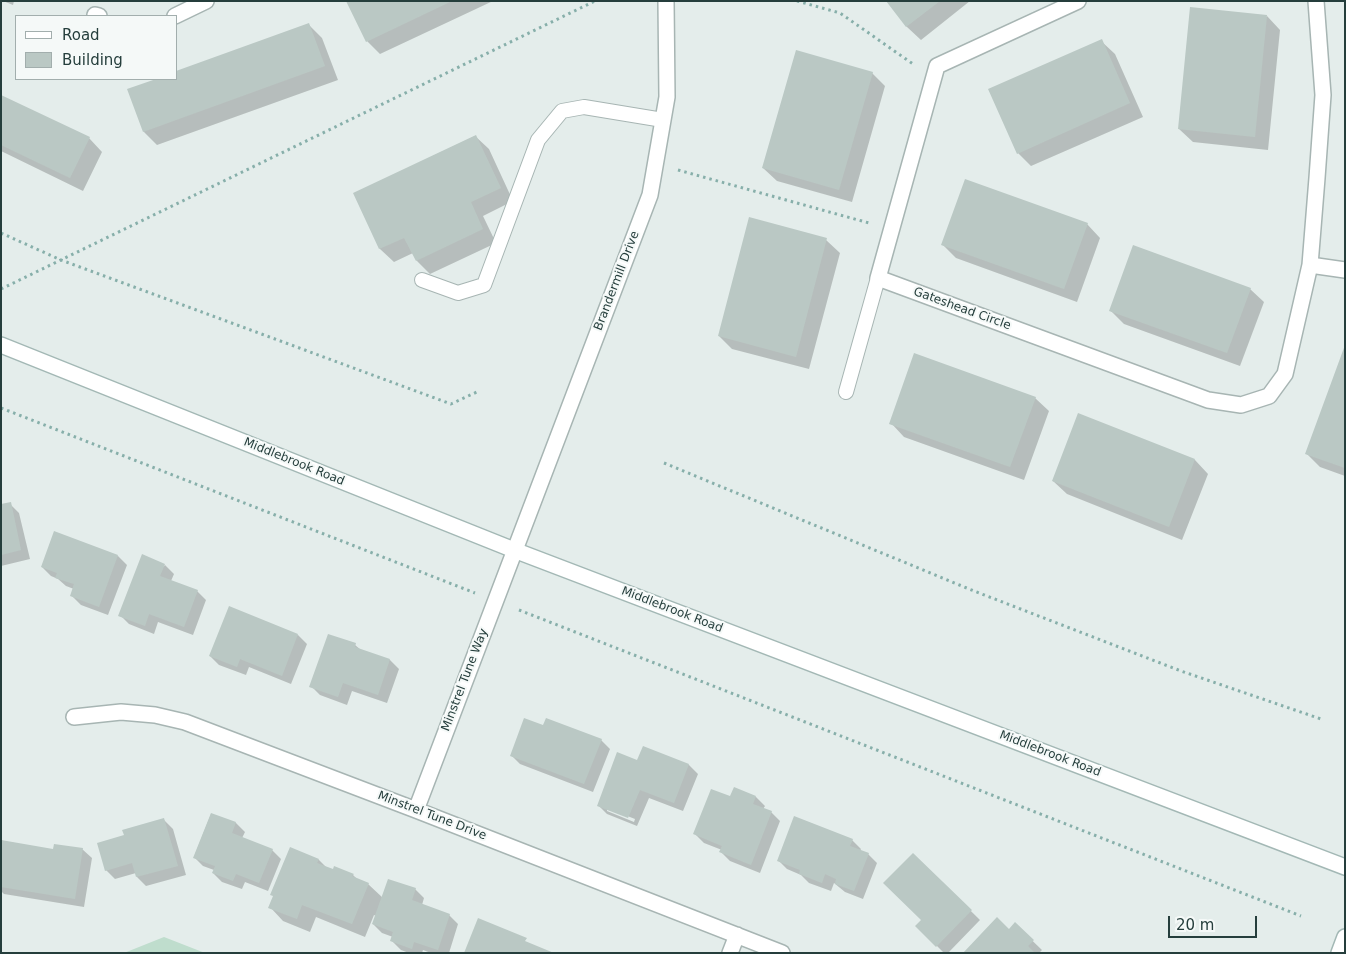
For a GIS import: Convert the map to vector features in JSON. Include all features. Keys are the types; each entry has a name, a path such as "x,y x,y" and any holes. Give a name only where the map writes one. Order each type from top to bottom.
{"street":[{"path":"177,15 206,1"},
{"name":"Brandermill Drive","path":"514,550 650,194 667,97 666,1"},
{"path":"878,278 937,66 1078,1"},
{"name":"Gateshead Circle","path":"878,278 1208,400 1241,405 1269,396 1285,374 1310,264 1324,95 1316,1"},
{"path":"1310,264 1345,270"},
{"name":"Middlebrook Road","path":"1,345 514,550 1345,867"},
{"name":"Minstrel Tune Way","path":"416,810 514,550"},
{"name":"Minstrel Tune Drive","path":"74,717 121,712 155,715 185,722 782,953"},
{"path":"730,953 737,935"},
{"path":"1339,953 1345,937"}],"lane":[{"path":"422,280 458,293 484,285 538,140 562,110 584,107 663,120"},
{"path":"846,392 878,278"}],"path":[{"path":"1,289 595,1"},
{"path":"797,1 840,13 934,79"},
{"path":"656,163 892,229"},
{"path":"1,233 61,260 451,404 479,391"},
{"path":"1,408 474,593"},
{"path":"664,463 974,591 1181,671 1324,720"},
{"path":"519,610 1301,916"}],"green space":[{"path":"164,937 205,953 124,953"}],"building":[{"path":"346,1 452,1 366,42"},
{"path":"886,1 940,1 906,27"},
{"path":"1190,7 1267,15 1255,137 1178,129"},
{"path":"309,23 325,66 143,132 127,89 153,80 178,80 178,70"},
{"path":"1102,39 1130,103 1017,154 988,89"},
{"path":"796,50 873,72 839,190 762,168"},
{"path":"1,95 90,137 70,178 1,145"},
{"path":"476,135 501,188 471,202 483,229 416,261 404,238 379,249 353,193"},
{"path":"965,179 1088,223 1064,289 941,245"},
{"path":"749,217 827,238 796,357 718,336"},
{"path":"1133,245 1251,288 1227,353 1109,311"},
{"path":"1345,345 1345,468 1305,454"},
{"path":"914,353 1036,397 1010,467 889,424"},
{"path":"1078,413 1195,459 1169,527 1052,481"},
{"path":"11,502 21,550 1,555 1,504"},
{"path":"54,531 118,555 99,607 70,596 74,584 55,578 57,573 41,567"},
{"path":"142,554 165,564 160,576 198,590 184,627 149,614 145,626 118,616"},
{"path":"229,606 298,634 282,676 240,659 237,667 209,656"},
{"path":"328,634 356,643 355,647 390,659 378,695 343,683 338,697 309,687"},
{"path":"524,718 543,725 546,718 602,739 584,784 510,756"},
{"path":"643,746 689,764 674,803 640,790 628,818 597,806 617,752 637,760"},
{"path":"734,787 756,796 753,804 772,811 751,865 719,852 722,846 693,834 711,789 730,796"},
{"path":"211,813 236,822 232,833 273,849 259,883 236,874 233,881 212,873 215,866 193,858"},
{"path":"794,816 853,839 850,846 869,853 854,891 835,884 836,879 825,874 822,883 799,874 800,870 777,861"},
{"path":"164,818 178,866 136,877 132,863 105,871 97,843 124,835 122,830"},
{"path":"1,840 53,849 54,844 83,848 75,899 1,887"},
{"path":"290,847 319,859 317,863 333,869 334,866 354,874 352,876 369,883 352,924 302,905 297,919 268,908 273,896 270,895"},
{"path":"913,853 972,910 936,947 915,926 921,920 883,883"},
{"path":"388,879 416,888 412,900 450,914 438,950 414,942 412,949 390,941 393,932 372,924"},
{"path":"997,917 1009,929 1015,922 1034,940 1028,946 1035,953 963,953"},
{"path":"478,918 527,938 525,941 554,953 464,953"}]}
